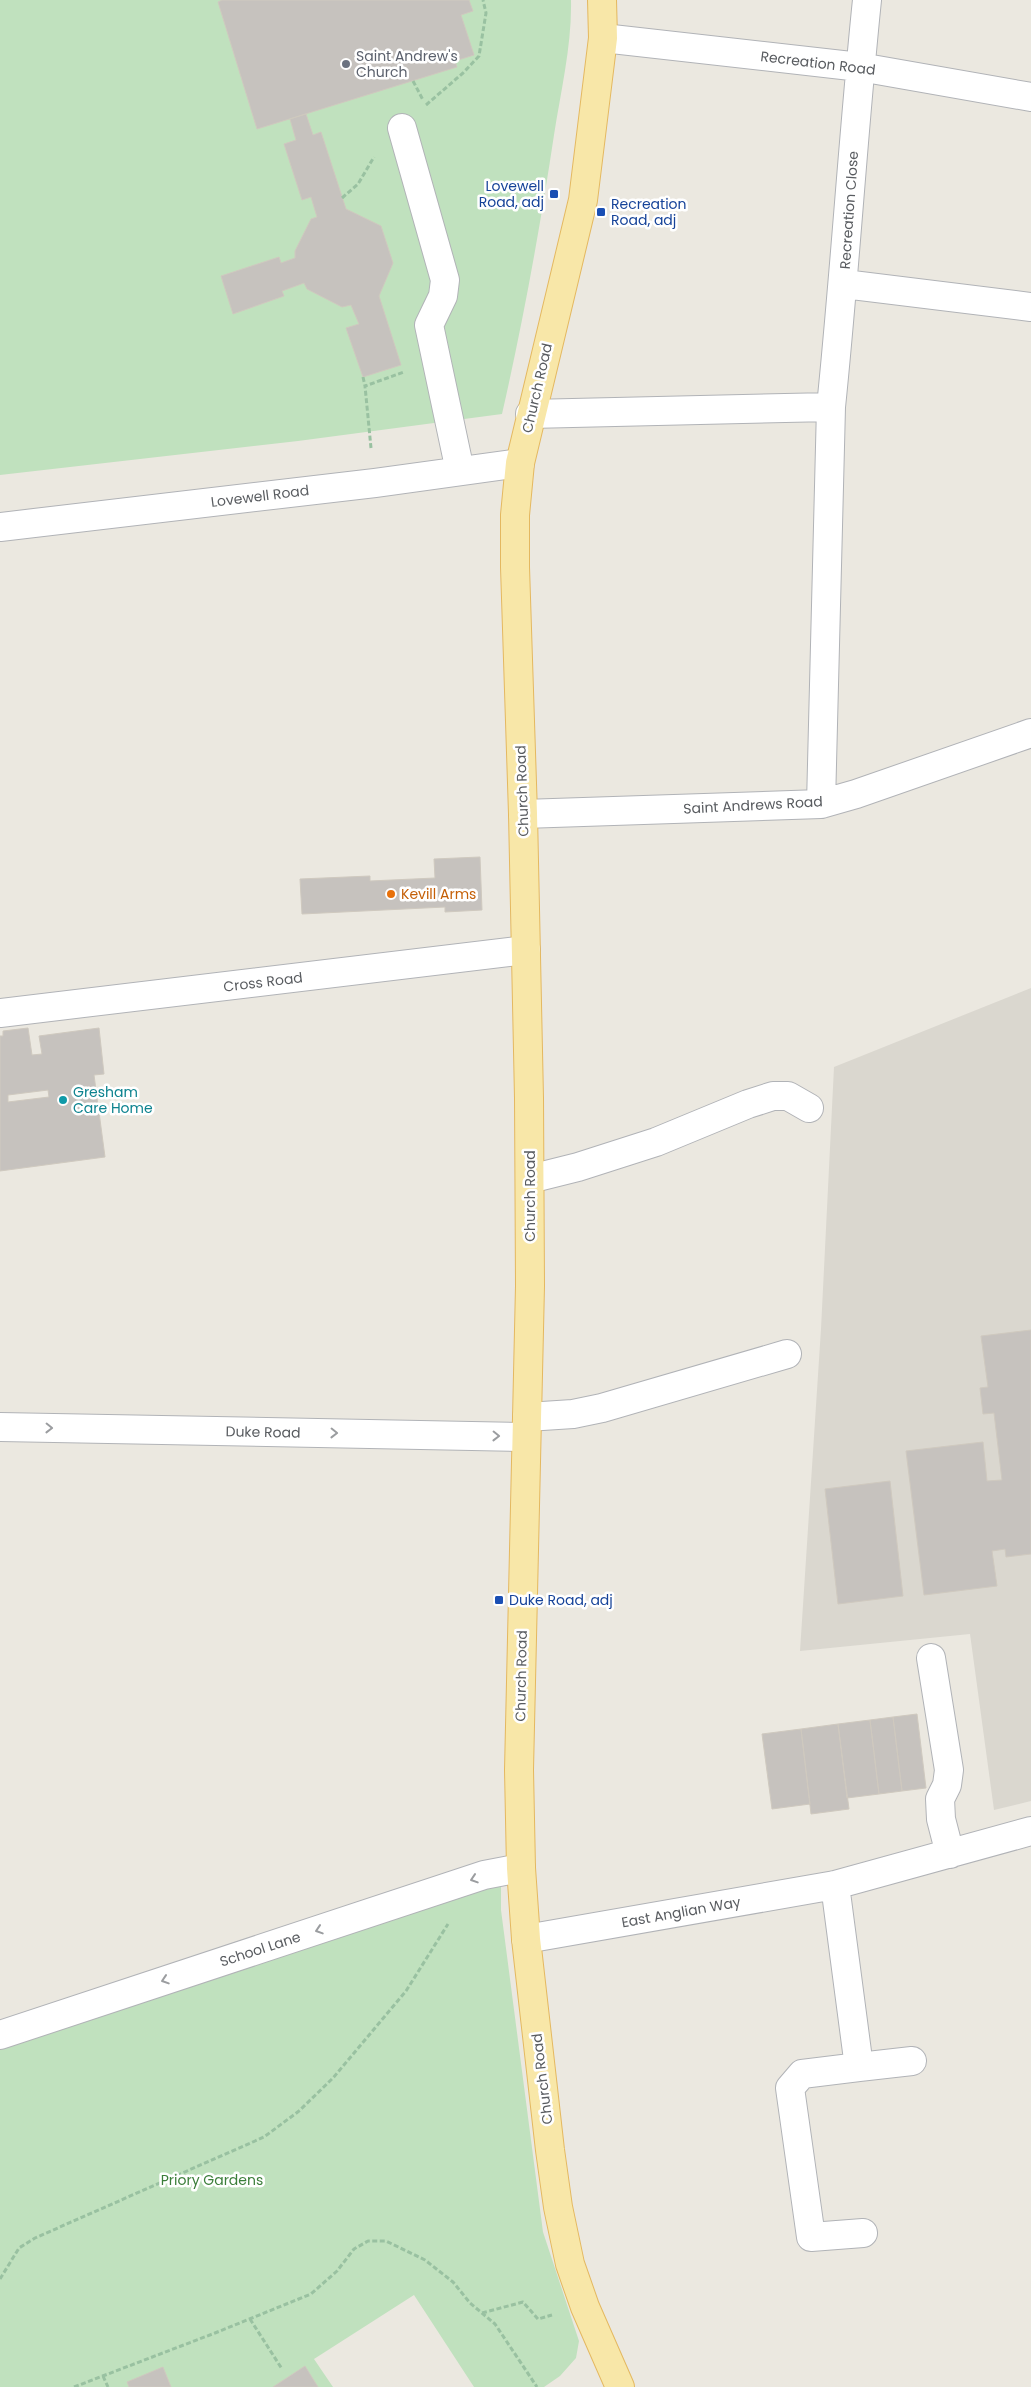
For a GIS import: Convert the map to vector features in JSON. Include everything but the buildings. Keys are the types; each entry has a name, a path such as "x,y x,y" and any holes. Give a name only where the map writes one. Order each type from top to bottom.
{"main road":[{"name":"Church Road","path":"602,0 603,38 583,200 530,414 520,463 516,515 515,567 523,814 530,1180 530,1286 519,1742 521,1868 526,1939 557,2197 570,2264 585,2307 620,2387"}],"street":[{"name":"Recreation Close","path":"868,0 860,67 844,284 1031,307"},
{"name":"Recreation Road","path":"603,38 860,67 1031,97"},
{"path":"402,128 445,280 442,296 429,325 460,471"},
{"path":"820,804 831,407 844,284"},
{"path":"530,414 831,407"},
{"name":"Lovewell Road","path":"0,527 375,483 520,463"},
{"name":"Saint Andrews Road","path":"523,814 820,804 856,794 1031,733"},
{"name":"Cross Road","path":"0,1013 526,950"},
{"path":"530,1180 656,1142 748,1104 773,1096 788,1096 809,1108"},
{"name":"Duke Road","path":"0,1427 527,1427 602,1408 787,1354"},
{"path":"931,1658 949,1770 947,1785 940,1799 941,1819 950,1854"},
{"name":"East Anglian Way","path":"526,1939 835,1885 1031,1831"},
{"name":"School Lane","path":"0,2035 484,1875 521,1868"},
{"path":"835,1885 859,2068"},
{"path":"863,2233 811,2237 790,2088 802,2074 912,2062"}],"path":[{"path":"448,86 479,56 486,13 482,0"},
{"path":"413,81 426,105"},
{"path":"365,386 429,361 436,355"},
{"path":"363,377 375,483"},
{"path":"0,2279 19,2248 35,2238 264,2137 299,2111 333,2078 406,1991 452,1918"},
{"path":"74,2387 310,2294 336,2271 354,2249 368,2241 386,2241 425,2260 453,2282 495,2324 537,2387"},
{"path":"482,2313 522,2302 538,2319 585,2307"},
{"path":"250,2319 282,2369"},
{"path":"103,2376 108,2387"}],"shaded area":[{"path":"1031,988 1031,1801 994,1810 970,1634 800,1651 821,1329 834,1067"}],"green space":[{"path":"0,0 571,0 568,51 543,205 524,310 502,414 298,441 0,475"},
{"name":"Priory Gardens","path":"501,1879 501,1910 543,2232 579,2341 576,2358 560,2376 544,2387 474,2387 414,2295 314,2359 333,2387 0,2387 0,2040"}],"place":[{"name":"Saint Andrew's Church","path":"346,64"},
{"name":"Lovewell Road, adj","path":"554,194"},
{"name":"Recreation Road, adj","path":"601,212"},
{"name":"Kevill Arms","path":"391,894"},
{"name":"Gresham Care Home","path":"63,1100"},
{"name":"Duke Road, adj","path":"499,1600"}]}
